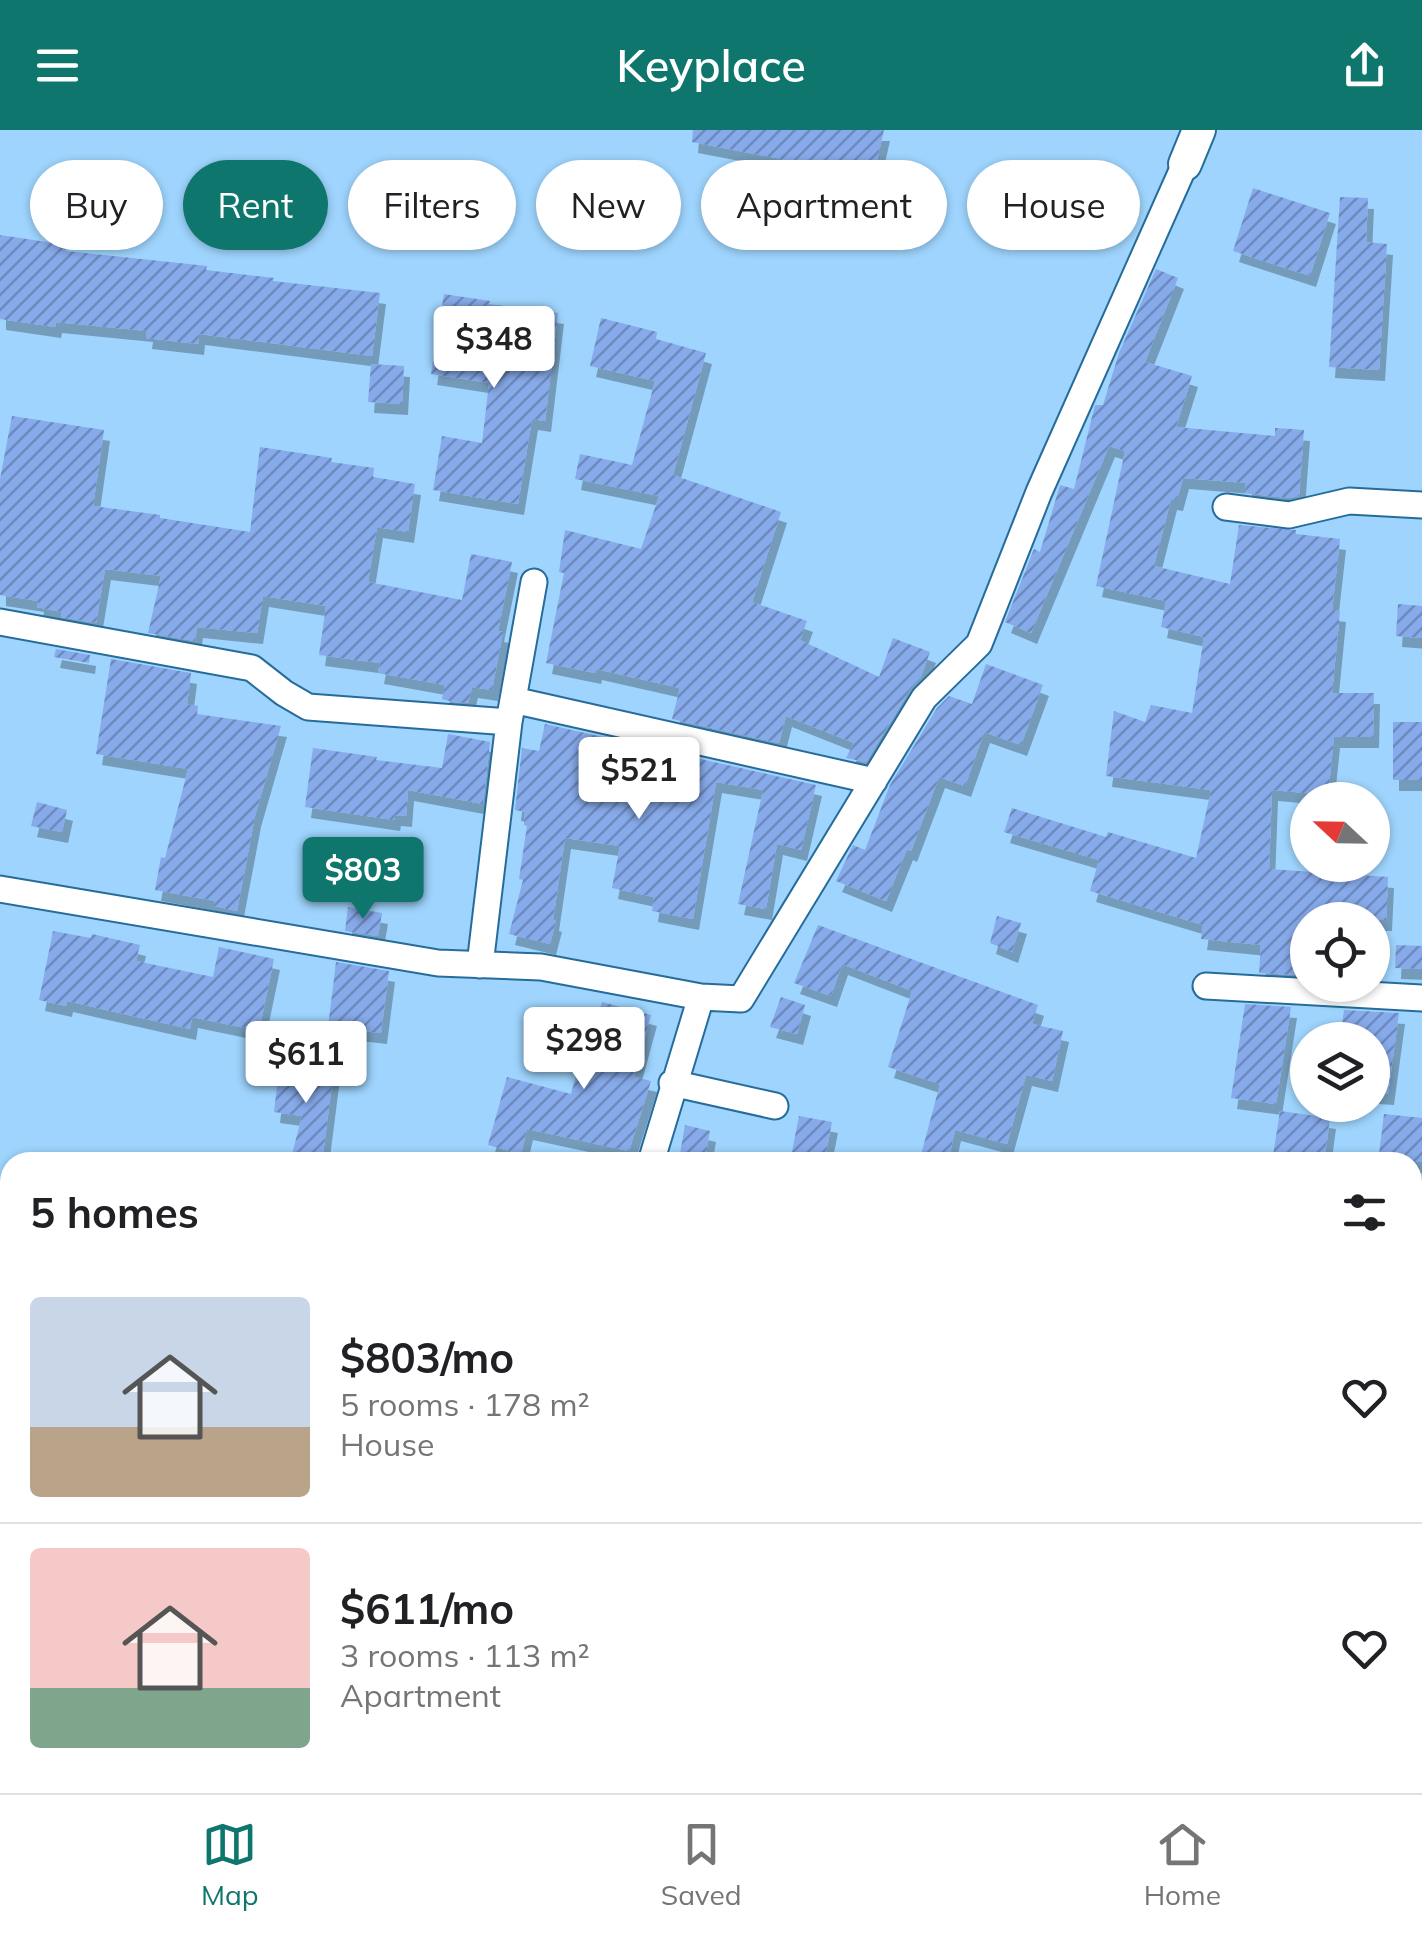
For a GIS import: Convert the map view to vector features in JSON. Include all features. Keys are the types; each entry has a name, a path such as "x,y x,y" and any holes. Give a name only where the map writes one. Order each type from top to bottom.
{"street":[{"path":"0,889 438,964 542,967 701,997 741,998 924,698 979,644 1038,492 1200,130"},
{"path":"1226,507 1289,515 1350,501 1422,506"},
{"path":"480,965 511,711 534,582"},
{"path":"0,622 252,668 284,694 308,707 511,711 874,782"},
{"path":"1206,986 1422,998"},
{"path":"653,1152 701,997"},
{"path":"672,1084 775,1106"}],"building":[{"path":"693,130 884,130 877,160 787,160 692,142"},
{"path":"1253,188 1330,213 1310,276 1233,251"},
{"path":"1340,197 1368,198 1366,242 1387,244 1379,370 1329,367"},
{"path":"0,235 30,239 30,250 66,250 207,266 206,270 274,278 273,281 380,293 372,356 199,334 198,344 146,338 147,331 56,322 55,327 0,319"},
{"path":"1156,269 1178,278 1145,362 1192,376 1176,427 1275,436 1275,428 1304,430 1299,496 1245,493 1246,483 1183,478 1177,500 1171,499 1154,566 1230,584 1239,525 1340,539 1332,610 1340,611 1332,693 1374,693 1373,737 1334,737 1329,782 1290,782 1290,792 1272,790 1269,869 1290,870 1290,882 1388,882 1387,902 1290,902 1290,975 1259,973 1261,945 1201,939 1203,925 1090,891 1099,860 1004,832 1012,808 1106,837 1108,832 1196,858 1211,790 1106,776 1114,711 1145,722 1151,705 1192,713 1204,637 1161,627 1166,601 1096,586 1125,451 1109,446 1031,633 1005,622 1034,549 1040,552 1060,485 1074,489 1095,405 1103,405 1119,353"},
{"path":"444,294 558,313 545,421 532,419 518,504 433,490 442,436 482,443 489,383 431,374"},
{"path":"601,318 657,332 656,339 706,353 673,475 781,512 752,602 807,621 800,640 879,677 893,638 930,652 920,679 866,762 846,758 854,743 786,716 779,743 672,719 680,688 596,669 595,673 546,663 564,573 559,572 565,530 641,549 659,496 575,479 580,454 632,465 655,381 590,366"},
{"path":"371,364 404,366 402,404 368,402"},
{"path":"12,416 104,430 93,506 160,518 250,532 260,447 374,468 373,477 415,484 408,532 377,527 368,582 462,600 471,554 512,562 498,631 503,632 492,690 472,687 468,703 453,702 442,699 445,685 378,673 380,663 319,655 326,606 263,596 257,633 197,627 195,641 148,633 161,576 105,569 96,623 61,617 61,612 37,607 38,601 0,595 0,479"},
{"path":"1398,604 1422,606 1422,638 1396,636"},
{"path":"56,649 90,655 89,663 54,657"},
{"path":"111,659 191,673 187,704 198,706 197,714 281,726 255,816 237,911 214,906 215,901 155,890 188,769 96,754"},
{"path":"986,664 1043,685 1021,745 984,732 965,786 939,777 911,851 907,849 886,901 836,881 853,845 865,850 890,785 937,708 949,696 972,704"},
{"path":"1393,722 1422,722 1422,780 1393,780"},
{"path":"545,724 816,785 801,850 777,844 766,909 738,904 763,790 716,782 693,919 652,911 654,897 612,888 620,846 565,838 550,944 509,934 523,880 519,879 527,826 525,812 515,810 522,748 539,751"},
{"path":"448,734 490,742 483,804 408,790 406,816 395,815 394,820 305,807 313,748 442,768"},
{"path":"37,802 67,810 62,832 31,826"},
{"path":"348,907 382,913 378,936 345,931"},
{"path":"997,916 1021,923 1012,952 990,943"},
{"path":"818,925 1038,1005 1032,1024 1063,1031 1052,1081 1026,1075 1007,1144 955,1130 950,1152 922,1152 940,1084 888,1067 912,991 842,964 831,996 794,983"},
{"path":"53,931 91,938 92,934 140,945 136,961 213,977 219,947 274,959 259,1031 192,1017 190,1029 67,1001 66,1006 39,1000"},
{"path":"1396,945 1422,946 1422,969 1395,968"},
{"path":"336,962 389,971 381,1033 328,1027"},
{"path":"781,997 805,1005 797,1034 770,1027"},
{"path":"602,1002 651,1015 634,1077 651,1081 629,1151 527,1129 521,1152 488,1145 507,1077 571,1094 579,1065 584,1066"},
{"path":"1245,1004 1291,1007 1276,1104 1231,1098"},
{"path":"1344,1010 1399,1013 1390,1079 1390,1022 1342,1022"},
{"path":"280,1061 334,1068 323,1152 293,1152 302,1116 274,1112"},
{"path":"1280,1111 1290,1112 1290,1122 1329,1122 1325,1152 1274,1152"},
{"path":"1390,1115 1422,1118 1422,1152 1379,1152 1383,1122 1390,1122"},
{"path":"799,1116 832,1122 826,1152 792,1152"},
{"path":"685,1125 710,1131 706,1152 680,1152"}]}
